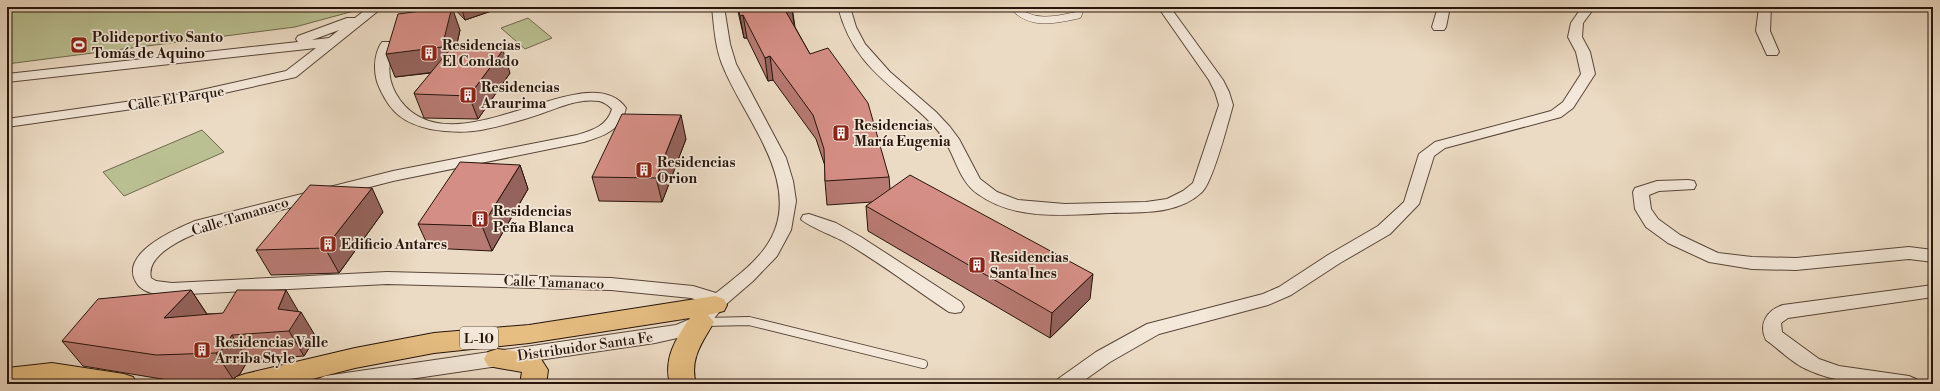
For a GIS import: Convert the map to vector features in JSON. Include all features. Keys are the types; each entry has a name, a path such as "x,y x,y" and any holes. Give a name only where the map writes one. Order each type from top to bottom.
{"highway":[{"name":"L-10","path":"245,384 301,372 355,358 434,343 528,334 712,309"},
{"path":"683,384 679,369 682,357 688,342 712,309"},
{"name":"L-10","path":"497,359 530,363 535,370 533,384"},
{"path":"7,378 52,372 124,384"}],"street":[{"path":"267,50 363,17 377,7"},
{"name":"Distribuidor Santa Fe","path":"325,384 655,336 679,331 712,309 747,277 771,252 783,230 788,201 785,181 778,158 729,64 722,44 718,7"},
{"path":"844,7 849,26 866,54 878,69 945,130 958,150 970,178 980,189 1005,202 1041,208 1065,209 1152,207 1182,199 1193,192 1200,185 1226,105 1224,93 1164,7"},
{"path":"1439,27 1444,7"},
{"path":"1065,384 1104,357 1154,329 1268,299 1285,291 1334,258 1384,230 1411,204 1420,180 1427,154 1440,145 1556,114 1568,105 1588,74 1584,52 1575,37 1578,23 1589,7"},
{"path":"1765,7 1763,31 1772,52"},
{"name":"Calle El Parque","path":"7,123 188,97 272,80 291,74 334,42 363,17"},
{"path":"7,78 334,42"},
{"name":"Calle Tamanaco","path":"386,46 381,60 381,68 387,90 400,109 408,117 435,127 457,129 478,127 574,98 589,97 604,97 614,101 619,108 618,117 613,124 598,133 579,139 386,178 303,198 197,228 176,236 150,255 144,262 142,269 143,280 158,288 172,289 387,278 611,284 693,292 712,309"},
{"path":"1688,185 1657,186 1641,192 1643,209 1652,223 1674,239 1715,258 1752,263 1796,264 1909,253 1933,256"},
{"path":"809,219 830,227 855,241 955,307"},
{"path":"1909,384 1838,373 1812,364 1773,335 1772,321 1783,312 1933,291"}],"lane":[{"path":"1014,7 1020,14 1026,17 1052,19 1078,15 1081,7"},
{"path":"712,309 749,321 923,364"}],"green space":[{"name":"Polideportivo Santo Tomás de Aquino","path":"7,7 358,7 354,11 295,27 7,64"},
{"path":"528,18 552,38 525,49 501,28"},
{"path":"202,130 224,152 124,196 103,172"}],"building":[{"path":"452,7 442,47 386,54 398,14"},
{"path":"738,7 792,7 792,9 785,10 810,54 828,48 868,103 889,177 825,181 824,149 813,115 770,56 765,58 743,15 740,16"},
{"path":"451,48 503,50 469,96 415,94 414,93"},
{"path":"622,114 681,115 656,178 592,177"},
{"path":"460,162 520,165 482,226 418,224"},
{"path":"910,175 1093,274 1052,313 866,206"},
{"path":"310,185 372,188 325,248 256,250"},
{"path":"191,290 164,318 223,313 237,290 286,290 278,309 301,312 289,331 232,335 223,349 216,353 156,355 62,341 98,299"}],"place":[{"name":"Polideportivo Santo Tomás de Aquino","path":"79,45"},
{"name":"Residencias El Condado","path":"429,53"},
{"name":"Residencias Araurima","path":"468,95"},
{"name":"Residencias María Eugenia","path":"841,133"},
{"name":"Residencias Orion","path":"644,170"},
{"name":"Residencias Peña Blanca","path":"480,219"},
{"name":"Edificio Antares","path":"328,244"},
{"name":"Residencias Santa Ines","path":"977,265"},
{"name":"Residencias Valle Arriba Style","path":"202,350"}]}
